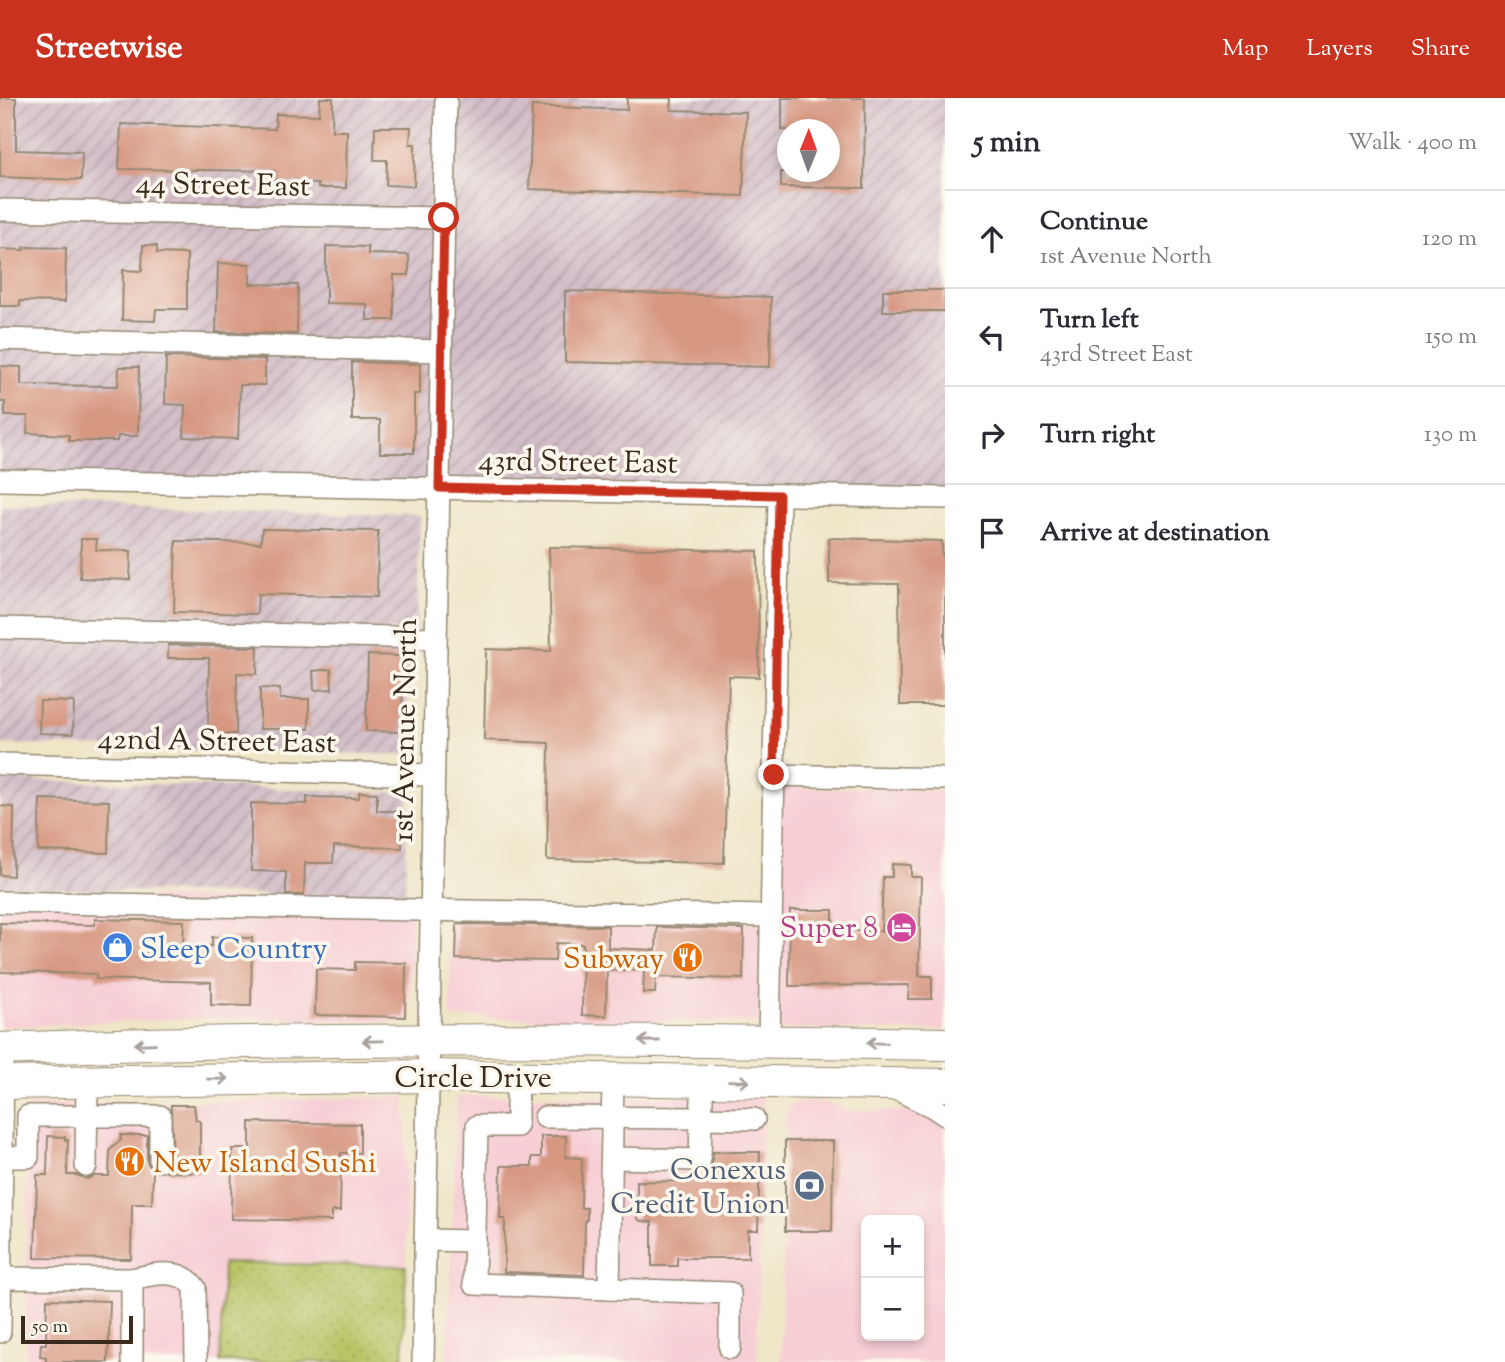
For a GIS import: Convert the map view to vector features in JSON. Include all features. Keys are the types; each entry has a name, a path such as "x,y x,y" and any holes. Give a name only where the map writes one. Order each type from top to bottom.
{"highway":[{"name":"Circle Drive","path":"1,1049 195,1043 429,1041 945,1044"},
{"name":"Circle Drive","path":"1,1083 428,1076 945,1085"}],"street":[{"name":"1st Avenue North","path":"423,1362 446,98"},
{"name":"44 Street East","path":"0,210 444,218"},
{"path":"0,339 442,351"},
{"name":"43rd Street East","path":"0,480 945,498"},
{"path":"769,1041 779,495"},
{"path":"0,628 435,638"},
{"name":"42nd A Street East","path":"0,764 433,775"},
{"path":"774,775 945,779"},
{"path":"0,902 193,908 431,909 771,916"},
{"path":"0,1332 1,1049"},
{"path":"517,1077 517,1126 477,1126 474,1284 730,1293 730,1348"},
{"path":"609,1290 613,1079"},
{"path":"160,1080 160,1161"},
{"path":"612,1158 700,1160 703,1080"},
{"path":"86,1166 87,1081"},
{"path":"886,1084 945,1115"},
{"path":"2,1157 28,1157 28,1116 160,1115"},
{"path":"545,1116 754,1119"},
{"path":"425,1240 475,1241"},
{"path":"1,1278 132,1279 161,1273 181,1276 195,1288 196,1362"},
{"path":"132,1279 132,1362"}],"shaded area":[{"path":"0,98 945,98 945,498 0,480"},
{"path":"0,505 420,516 417,631 0,620"},
{"path":"0,633 409,644 406,755 0,744"},
{"path":"0,779 408,793 405,899 0,887"},
{"path":"781,787 945,789 945,1031 777,1029"},
{"path":"0,893 412,903 409,1022 207,1018 0,1027"},
{"path":"451,917 762,923 759,1023 450,1017"},
{"path":"457,1096 763,1097 757,1362 447,1362"},
{"path":"406,1097 406,1266 224,1263 220,1362 26,1362 27,1105"},
{"path":"819,1100 848,1110 945,1112 945,1362 781,1362 785,1117 793,1104"}],"green space":[{"path":"223,1263 406,1266 403,1362 220,1362"}],"building":[{"path":"0,98 16,98 16,150 82,152 81,180 0,177"},
{"path":"320,98 333,98 332,131 347,131 346,188 275,183 275,171 119,169 121,124 275,129 276,114 319,115"},
{"path":"627,98 672,98 671,110 746,112 743,196 529,189 532,106 627,110"},
{"path":"782,98 865,98 864,188 781,187 781,182 840,182 840,119 782,119"},
{"path":"375,127 411,127 410,144 415,144 414,186 386,185 387,160 374,160"},
{"path":"143,245 157,246 157,253 187,254 187,309 156,309 155,321 122,320 123,270 142,271"},
{"path":"326,246 368,247 368,254 409,255 409,275 394,275 394,320 367,320 367,304 326,303"},
{"path":"24,247 66,248 65,302 20,301 20,306 0,306 0,249 24,250"},
{"path":"218,263 250,264 250,284 298,285 297,334 216,332"},
{"path":"883,290 945,290 945,311 883,311"},
{"path":"565,291 771,297 770,367 565,362"},
{"path":"166,357 265,359 265,385 240,385 238,439 184,437 185,405 165,404"},
{"path":"352,362 420,364 420,394 414,394 414,453 380,453 380,420 352,420"},
{"path":"0,366 21,367 21,385 118,386 119,367 139,367 138,436 118,436 117,441 69,441 69,435 27,433 28,416 5,416 5,402 0,402"},
{"path":"262,529 378,531 377,597 258,594 257,614 174,612 176,541 261,543"},
{"path":"829,538 942,541 942,555 945,555 945,705 900,705 899,584 829,583"},
{"path":"81,539 97,539 96,550 131,551 130,580 80,578"},
{"path":"549,547 758,551 759,677 729,676 724,863 547,860 549,743 484,740 486,649 551,651"},
{"path":"168,645 258,647 257,674 237,673 236,734 208,734 209,658 168,658"},
{"path":"368,655 403,656 402,732 366,731"},
{"path":"331,669 332,689 314,690 313,671"},
{"path":"260,688 280,689 280,699 309,699 309,729 260,729"},
{"path":"40,701 74,702 73,734 39,733"},
{"path":"359,792 377,793 377,811 402,811 402,848 334,846 333,863 305,863 304,895 286,895 286,872 251,871 251,803 307,804 307,797 359,798"},
{"path":"40,799 109,801 108,853 38,851"},
{"path":"0,806 14,807 13,876 0,875"},
{"path":"892,864 911,865 911,877 921,877 919,976 932,976 932,999 908,999 909,985 789,986 790,910 833,910 833,931 881,931 883,877 892,877"},
{"path":"95,919 184,921 183,946 212,946 212,937 252,938 251,1006 211,1005 211,982 96,979 96,974 0,972 0,923 95,925"},
{"path":"457,924 608,926 608,948 656,950 657,927 744,929 743,979 656,977 655,993 643,993 644,970 607,970 606,1016 582,1015 583,944 556,943 555,961 456,959"},
{"path":"355,962 406,963 405,1017 315,1015 316,969 355,970"},
{"path":"171,1105 194,1105 196,1120 200,1121 200,1173 167,1172 173,1161"},
{"path":"250,1122 360,1124 360,1153 341,1153 340,1211 332,1211 332,1221 231,1219 232,1149 250,1149"},
{"path":"120,1135 147,1135 147,1162 153,1172 152,1204 132,1204 131,1259 35,1258 37,1175 47,1175 48,1136 65,1137 65,1140 68,1140 67,1175 87,1179 109,1176 110,1150 121,1140"},
{"path":"541,1136 566,1136 565,1157 582,1158 581,1208 587,1208 584,1275 504,1272 505,1219 500,1219 501,1166 532,1166 532,1157 541,1157"},
{"name":"Conexus Credit Union","path":"785,1141 833,1141 832,1231 785,1231"},
{"path":"713,1152 760,1152 758,1230 748,1230 748,1258 677,1258 677,1266 652,1266 652,1222 637,1218 637,1181 711,1182"},
{"path":"47,1299 110,1301 108,1362 46,1362 46,1357 40,1356 41,1344 46,1344"}],"place":[{"name":"Super 8","path":"901,927"},
{"name":"Sleep Country","path":"117,948"},
{"name":"Subway","path":"687,958"},
{"name":"New Island Sushi","path":"130,1162"},
{"name":"Conexus Credit Union","path":"809,1186"}],"route":[{"path":"444,218 439,488 779,495 774,775"}]}
